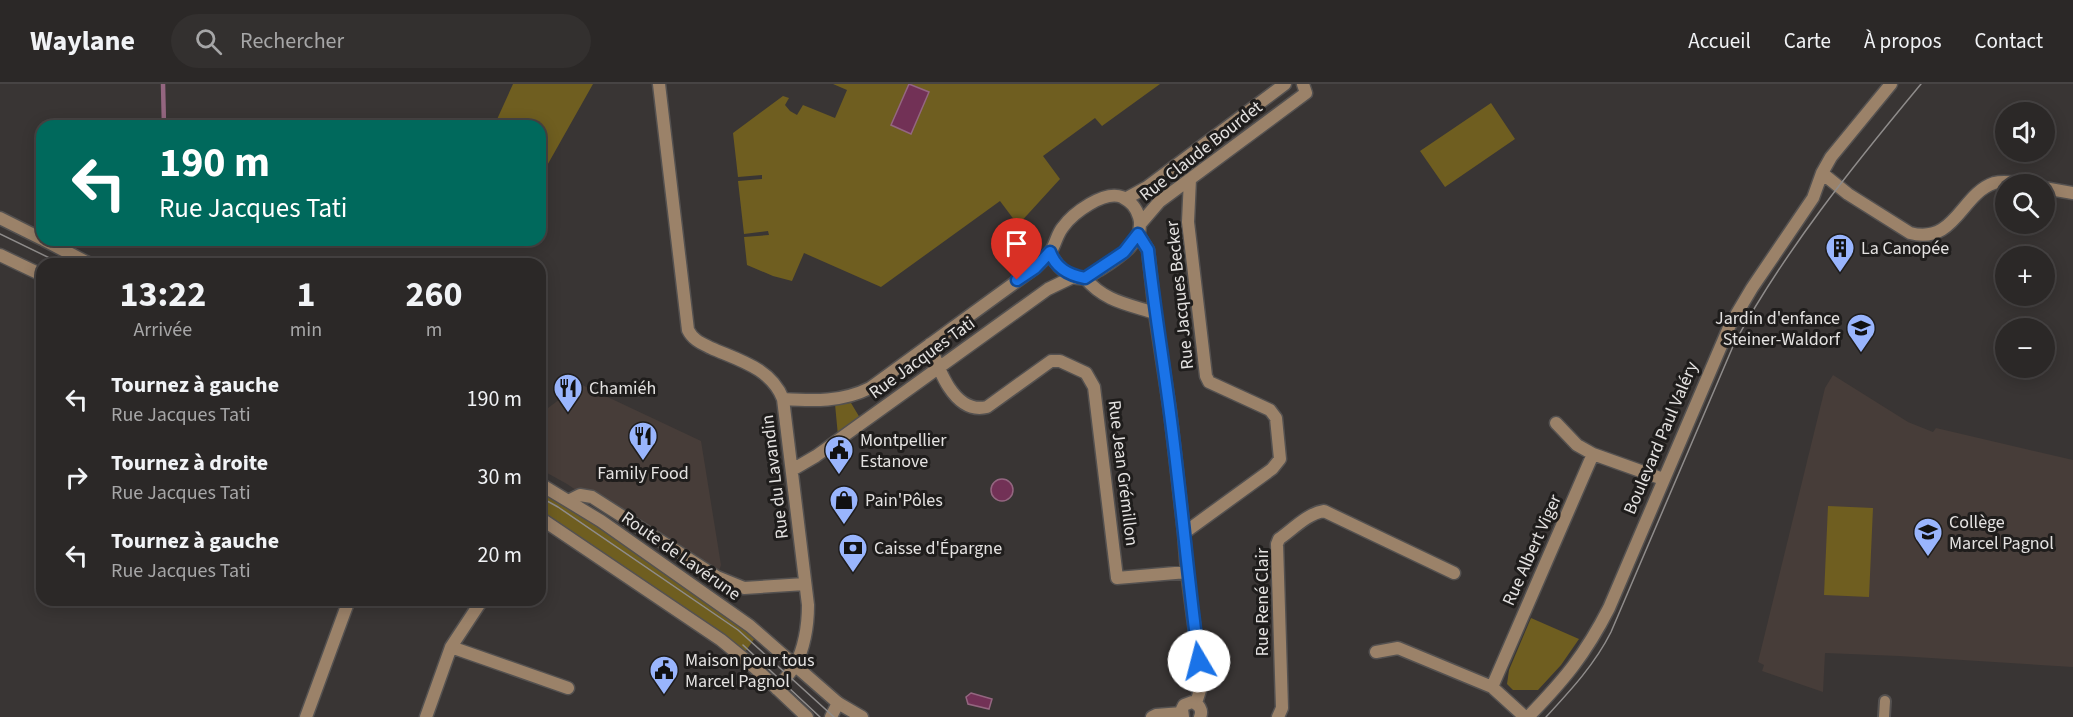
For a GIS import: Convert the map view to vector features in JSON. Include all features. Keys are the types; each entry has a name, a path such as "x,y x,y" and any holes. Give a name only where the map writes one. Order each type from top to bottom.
{"street":[{"name":"Rue du Lavandin","path":"659,84 688,330 697,341 760,370 772,380 783,399 808,625 795,666"},
{"name":"Rue Claude Bourdet","path":"1125,199 1147,187 1285,84"},
{"name":"Rue Claude Bourdet","path":"1140,229 1159,202 1306,93 1304,84"},
{"name":"Boulevard Paul Valéry","path":"1526,717 1567,676 1595,635 1609,608 1730,325 1752,288 1813,198 1822,173 1831,157 1891,84"},
{"path":"1822,173 1848,194 1916,235 1940,231 1947,227 1980,191 1995,182"},
{"name":"Rue Jacques Becker","path":"1184,533 1272,469 1280,459 1276,418 1270,410 1209,382 1206,376 1188,222 1190,179"},
{"path":"2055,190 2073,193"},
{"name":"Rue Jacques Tati","path":"783,399 833,399 855,396 870,388 1035,268 1050,252 1063,226 1085,206 1111,196 1125,199"},
{"path":"1125,199 1132,204 1148,250 1170,411 1187,572 1202,684 1196,704"},
{"path":"0,218 36,236"},
{"name":"Rue Jacques Tati","path":"792,470 816,456 1048,289 1080,277 1124,252 1140,229"},
{"path":"55,246 78,258"},
{"path":"1050,252 1058,267 1080,277 1104,296 1155,313"},
{"path":"0,255 36,272"},
{"name":"Rue Jean Grémillon","path":"930,344 938,369 959,401 966,407 979,409 987,407 1051,361 1060,361 1086,373 1094,387 1118,578 1187,572"},
{"path":"1556,423 1572,441 1593,454 1663,479"},
{"name":"Rue Albert Viger","path":"1492,687 1593,454"},
{"name":"Route de Lavérune","path":"546,487 570,500 750,626 838,703 862,717"},
{"path":"570,500 580,495 592,497 717,578 744,588 805,584"},
{"name":"Rue René Clair","path":"1278,717 1282,708 1277,544 1279,539 1318,511 1324,511 1454,573"},
{"path":"546,522 721,640 754,667 807,717"},
{"path":"306,717 348,606"},
{"path":"426,717 451,646 478,606"},
{"path":"451,646 568,688"},
{"path":"1376,652 1398,648 1492,687 1526,717"},
{"path":"777,689 795,666"},
{"path":"1884,717 1885,701"},
{"path":"1152,717 1182,715 1184,705 1192,702 1201,711 1200,717"},
{"path":"831,717 838,703"}],"shaded area":[{"path":"513,84 593,84 546,167 546,120 497,120"},
{"path":"833,84 1160,84 1102,126 1095,118 1043,156 1060,179 1018,225 1000,201 881,287 804,253 792,281 747,265 744,237 769,235 768,231 744,234 738,181 762,179 762,175 738,177 733,133 783,96 789,98 785,105 797,115 803,105 835,118 847,90"},
{"path":"909,84 929,92 911,134 891,125"},
{"path":"1491,103 1515,139 1445,187 1420,151"},
{"name":"Collège Marcel Pagnol","path":"1833,375 1908,422 1933,432 1936,428 2073,460 2073,667 1825,653 1823,692 1762,671 1764,665 1758,662 1825,388"},
{"path":"580,384 701,441 721,565 715,583 546,472 546,410"},
{"path":"851,403 860,418 838,436 835,404"},
{"path":"1002,479 1010,482 1013,490 1010,498 1002,501 994,498 991,490 994,482"},
{"path":"546,492 649,560 755,638 745,652 546,516"},
{"path":"1828,506 1873,508 1869,597 1824,595"},
{"path":"1531,618 1579,639 1561,665 1538,690 1513,690 1507,684 1509,670"},
{"path":"971,693 992,699 989,709 968,704 966,697"}],"waterway":[{"path":"163,84 164,120"}],"tram line":[{"path":"1546,717 1590,666 1605,644 1734,344 1754,309 1821,210 1921,84"},
{"path":"0,234 50,258"},
{"path":"546,500 738,630 834,717"},
{"path":"743,645 820,717"}],"place":[{"name":"La Canopée","path":"1840,274"},
{"name":"Jardin d'enfance Steiner-Waldorf","path":"1861,354"},
{"name":"Chamiéh","path":"568,414"},
{"name":"Family Food","path":"643,462"},
{"name":"Montpellier Estanove","path":"839,476"},
{"name":"Pain'Pôles","path":"844,526"},
{"name":"Collège Marcel Pagnol","path":"1928,558"},
{"name":"Caisse d'Épargne","path":"853,574"},
{"name":"Maison pour tous Marcel Pagnol","path":"664,696"}],"route":[{"path":"1017,280 1035,268 1050,252 1058,267 1065,272 1085,278 1124,252 1138,234 1148,250 1170,411 1199,661"}]}
